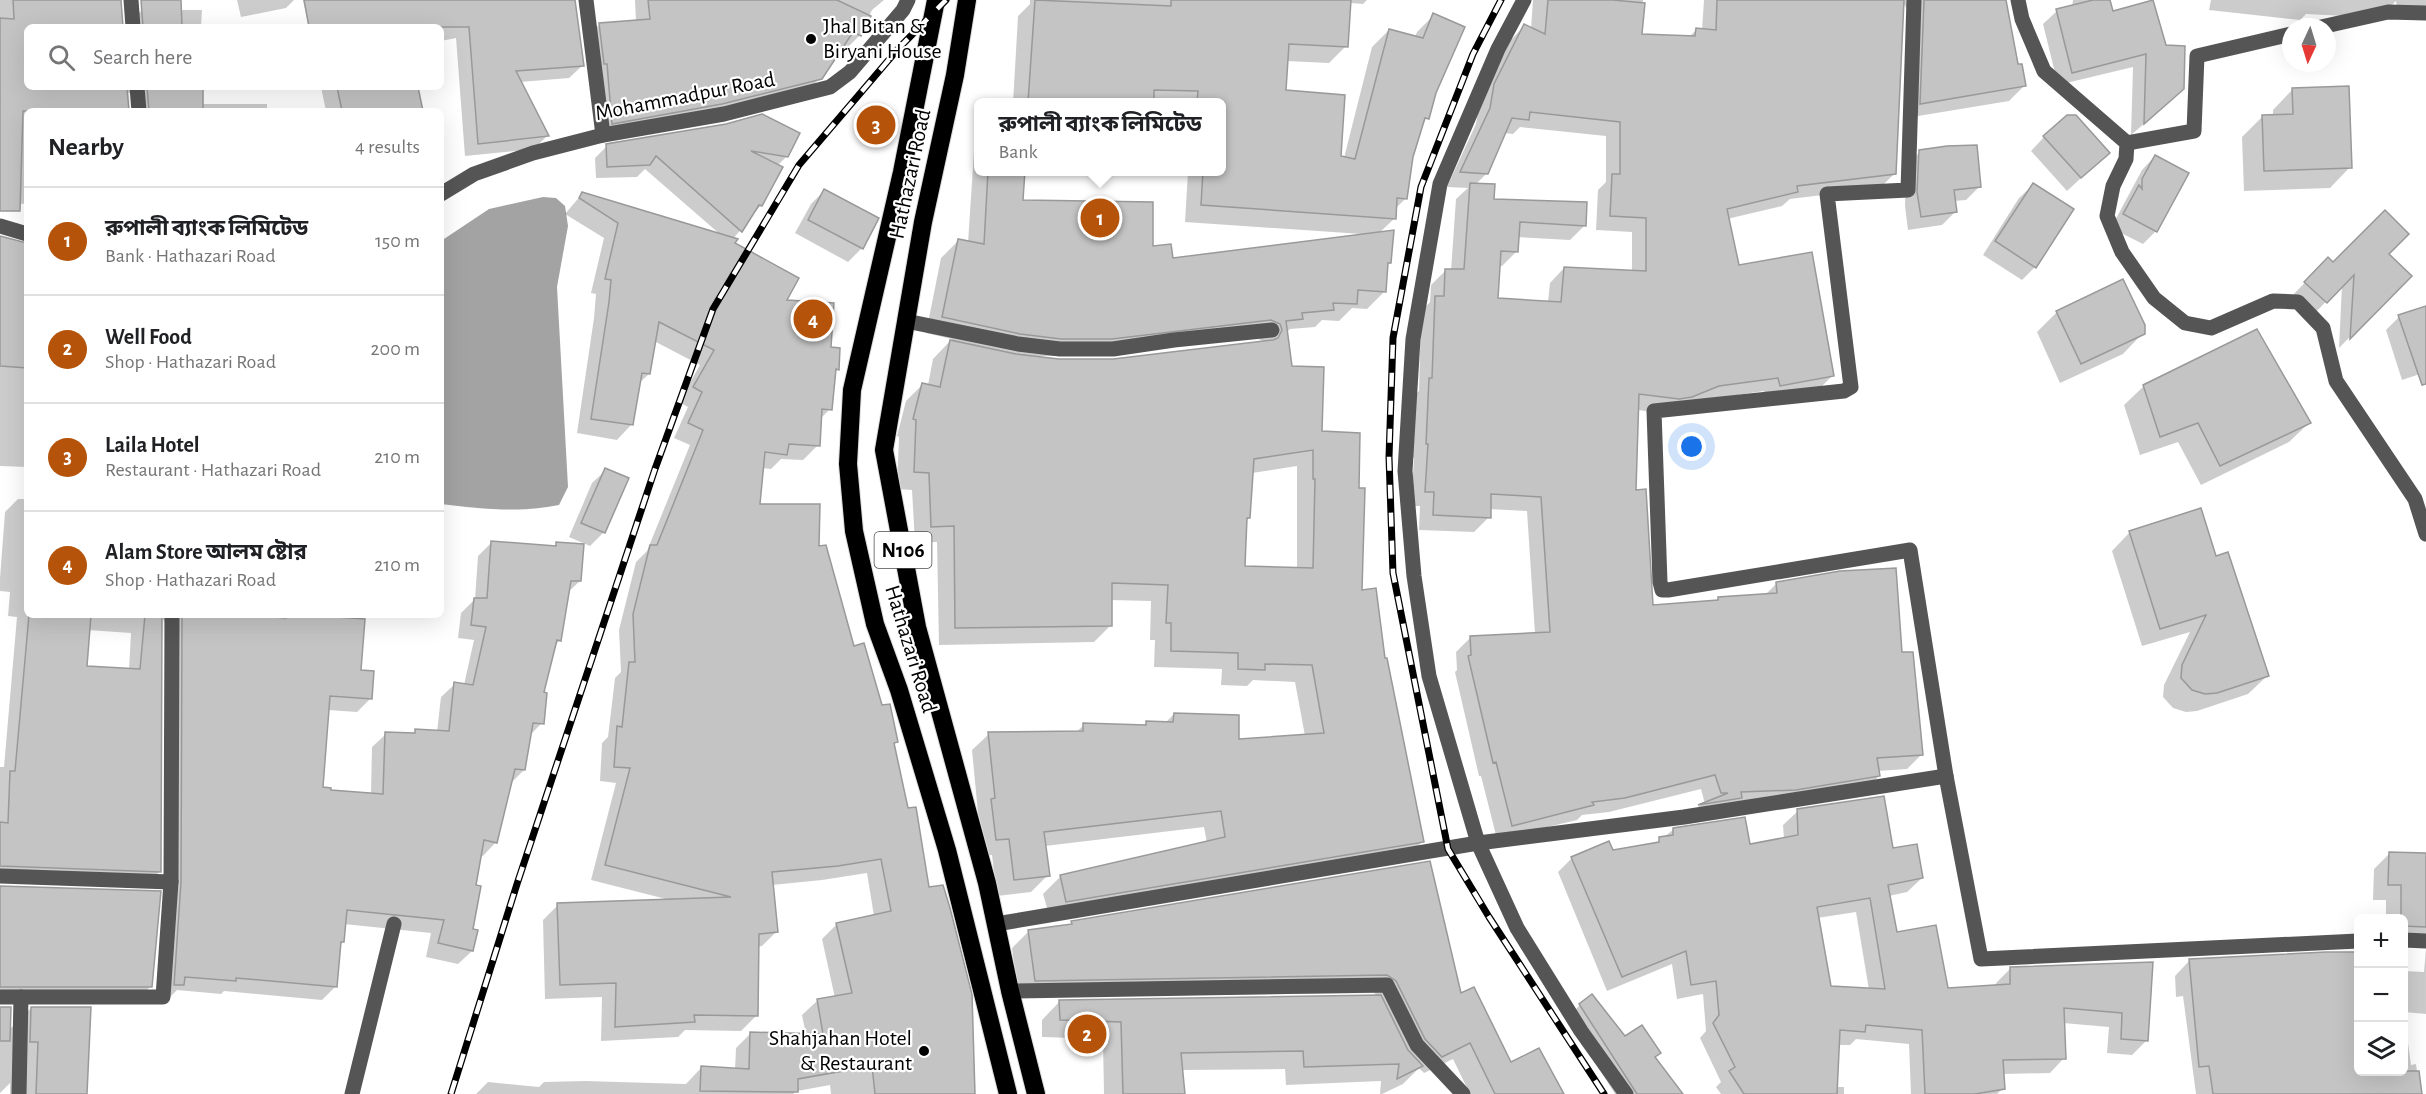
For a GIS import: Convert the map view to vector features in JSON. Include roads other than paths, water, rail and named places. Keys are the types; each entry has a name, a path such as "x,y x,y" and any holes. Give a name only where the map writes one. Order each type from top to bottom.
{"highway":[{"name":"Hathazari Road","path":"936,0 902,172 852,390 848,464 854,531 875,624 899,690 947,850 1008,1094"},
{"name":"Hathazari Road","path":"967,0 955,75 923,222 884,450 917,627 987,883 1010,991 1036,1094"}],"street":[{"path":"131,0 133,24"},
{"path":"586,0 603,135"},
{"name":"Mohammadpur Road","path":"444,192 474,174 533,153 603,135 724,114 830,87 850,72 903,10 908,0"},
{"path":"1524,0 1498,49 1440,184 1413,339 1405,471 1414,576 1429,676 1478,843 1516,928 1581,1031 1626,1094"},
{"path":"1914,0 1908,190 1827,194 1851,387 1844,391 1654,411 1662,590 1910,550 1946,776 1981,959 2354,940"},
{"path":"2018,0 2022,19 2044,71 2127,143"},
{"path":"2336,24 2388,12 2426,13"},
{"path":"2127,143 2194,131 2197,56 2282,36"},
{"path":"137,90 139,108"},
{"path":"2127,143 2126,159 2114,186 2107,216 2122,252 2154,298 2185,323 2211,328 2273,301 2298,302 2323,328 2337,381 2415,499 2426,534"},
{"path":"0,226 24,233"},
{"path":"906,321 1018,344 1060,349 1113,349 1174,339 1272,330"},
{"path":"0,997 163,997 171,882 172,618"},
{"path":"996,924 1478,843 1684,817 1946,776"},
{"path":"0,876 171,882"},
{"path":"352,1094 394,924"},
{"path":"2408,940 2426,941"},
{"path":"1010,991 1387,985 1417,1045 1463,1094"},
{"path":"19,1094 21,997"}],"railway":[{"path":"451,1094 517,884 655,469 713,309 799,165 898,49 946,0"},
{"path":"1501,0 1473,54 1421,187 1393,338 1389,457 1393,573 1448,849 1489,917 1604,1094"}],"place":[{"name":"Jhal Bitan & Biryani House","path":"811,39"},
{"name":"Laila Hotel","path":"876,125"},
{"name":"রুপালী ব্যাংক লিমিটেড","path":"1100,218"},
{"name":"Alam Store আলম ষ্টোর","path":"813,319"},
{"name":"Well Food","path":"1087,1034"},
{"name":"Shahjahan Hotel & Restaurant","path":"924,1051"}]}
